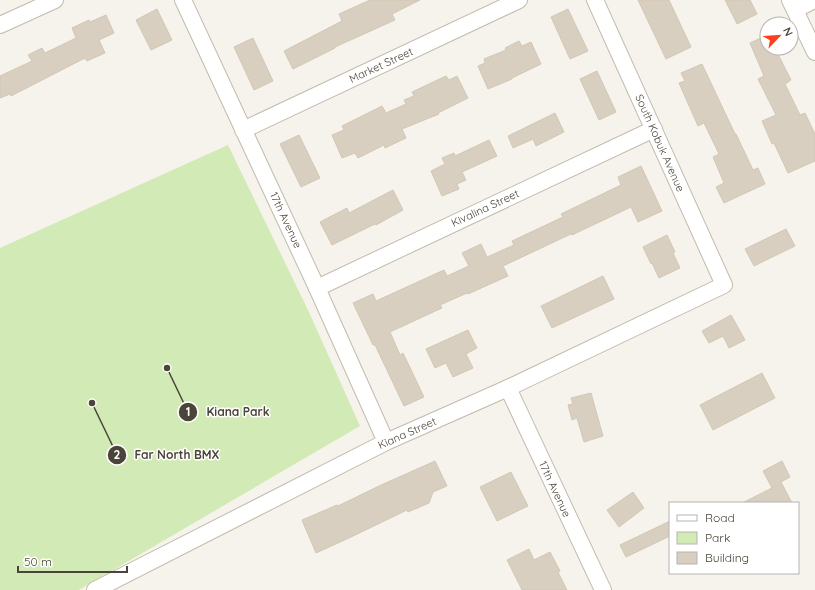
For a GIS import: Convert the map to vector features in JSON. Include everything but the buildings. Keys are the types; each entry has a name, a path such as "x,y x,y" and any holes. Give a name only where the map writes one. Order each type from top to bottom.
{"street":[{"path":"0,25 55,0"},
{"name":"17th Avenue","path":"183,0 317,288 386,442"},
{"name":"Market Street","path":"243,130 519,0"},
{"name":"South Kobuk Avenue","path":"595,0 724,285"},
{"path":"814,0 792,5 815,52"},
{"name":"Kivalina Street","path":"317,288 654,129"},
{"name":"Kiana Street","path":"95,590 386,442 508,388 724,285"},
{"name":"17th Avenue","path":"508,388 602,590"}],"green space":[{"path":"228,145 308,310 360,426 79,590 0,590 0,248"}],"place":[{"name":"Kiana Park","path":"167,368"},
{"name":"Far North BMX","path":"92,403"}]}
